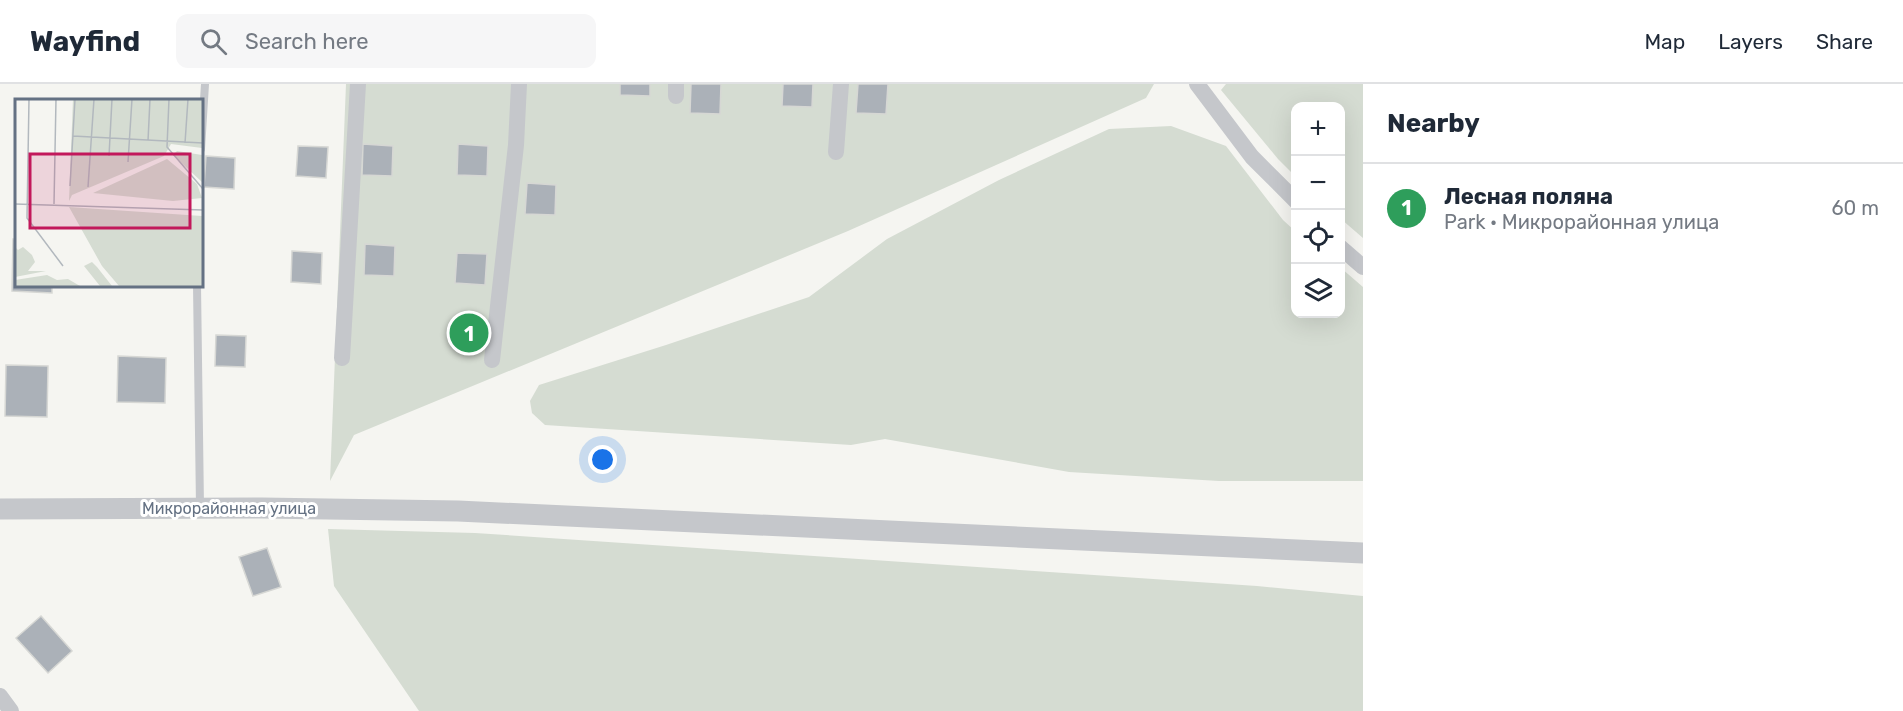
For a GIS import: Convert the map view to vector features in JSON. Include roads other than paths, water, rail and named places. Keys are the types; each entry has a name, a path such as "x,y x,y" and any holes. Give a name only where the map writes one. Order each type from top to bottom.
{"street":[{"path":"342,358 358,84"},
{"path":"492,360 516,145 519,84"},
{"path":"836,152 841,84"},
{"path":"1197,84 1252,157 1291,196"},
{"path":"1345,251 1363,267"},
{"name":"Микрорайонная улица","path":"0,508 458,512 1363,553"},
{"path":"0,696 10,711"}],"lane":[{"path":"202,136 206,84"},
{"path":"197,286 200,508"}],"place":[{"name":"Лесная поляна","path":"469,333"}]}
